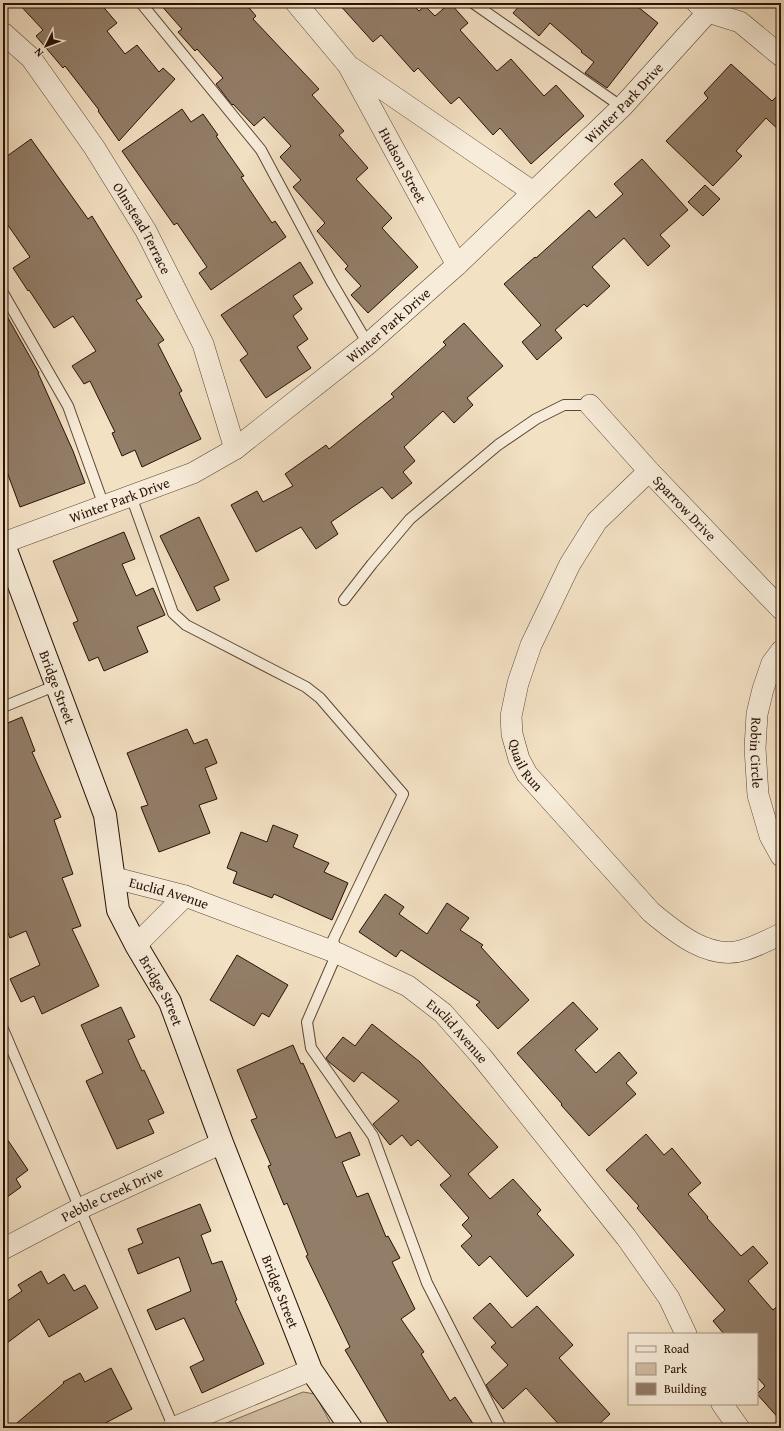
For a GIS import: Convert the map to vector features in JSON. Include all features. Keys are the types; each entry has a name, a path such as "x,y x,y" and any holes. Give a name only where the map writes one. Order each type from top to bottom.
{"street":[{"name":"Hudson Street","path":"296,3 348,65 457,265"},
{"name":"Winter Park Drive","path":"3,542 193,473 235,449 368,344 457,265 622,108 702,7"},
{"path":"702,7 740,22 781,56"},
{"name":"Olmstead Terrace","path":"3,33 31,58 94,147 146,231 203,344 235,449"},
{"name":"Hudson Street","path":"348,65 532,192"},
{"name":"Sparrow Drive","path":"590,404 649,471 781,609"},
{"name":"Quail Run","path":"649,471 597,521 570,564 531,645 518,683 511,716 512,734 519,759 527,774 652,912 674,931 705,948 724,952 743,950 781,934"},
{"name":"Bridge Street","path":"3,542 105,815 115,878 118,910 170,1002 222,1143 311,1370 351,1428"},
{"name":"Robin Circle","path":"781,651 772,663 763,689 757,714 756,748 758,795 770,836 781,856"},
{"name":"Euclid Avenue","path":"115,878 185,896 337,953 408,986 443,1013 481,1056 626,1237 669,1298 686,1333"},
{"path":"136,944 185,896"},
{"name":"Pebble Creek Drive","path":"3,1249 79,1209 222,1143"},
{"path":"174,1428 311,1370"},
{"path":"723,1405 739,1428"}],"lane":[{"path":"141,3 260,150 331,282 368,344"},
{"path":"473,3 622,108"},
{"path":"3,293 68,406 104,506"},
{"path":"344,600 410,519 498,445 536,419 564,405 590,404"},
{"path":"131,496 173,613 186,625 306,687 320,698 403,794 333,940 337,953 307,1022 311,1048 373,1136 427,1283 501,1428"},
{"path":"3,707 57,685"},
{"path":"3,1029 174,1428"}],"green space":[{"path":"303,1392 315,1394 333,1428 214,1428"}],"building":[{"path":"18,3 100,3 117,23 107,31 125,54 137,45 159,72 163,68 175,79 119,141 98,111 99,110 65,66 63,68 36,36 43,30"},
{"path":"159,3 245,3 256,16 253,19 319,89 312,95 344,131 339,135 368,168 356,179 392,218 382,228 418,267 368,313 351,295 361,286 345,269 348,266 317,231 325,223 293,187 301,180 280,157 291,146 264,117 254,126 233,104 232,105 216,84 223,78 197,49 195,51 178,32 182,29"},
{"path":"338,3 411,3 419,11 425,6 435,16 450,3 468,23 460,30 497,71 511,59 544,96 556,85 584,116 531,164 500,128 493,135 459,97 451,104 418,68 414,72 381,35 373,42"},
{"path":"522,3 633,3 658,23 607,88 585,73 594,62 550,23 539,36 513,13"},
{"path":"731,64 772,101 781,92 781,132 766,118 736,151 742,156 713,186 666,141 708,98 704,93"},
{"path":"182,109 191,122 203,114 218,135 216,136 244,176 241,177 272,223 275,221 286,237 211,290 199,273 207,267 177,223 174,225 122,151"},
{"path":"31,139 88,219 92,216 142,297 136,300 164,340 158,344 182,391 179,393 201,439 142,467 135,450 122,456 112,433 115,432 90,381 84,384 72,366 96,351 73,316 54,328 13,268 30,257 3,218 3,159"},
{"path":"642,159 688,210 660,235 670,246 648,266 624,238 592,267 610,286 587,307 584,304 555,330 562,338 537,360 522,342 541,325 504,284 535,257 536,258 589,210 596,218 623,194 614,184"},
{"path":"705,185 720,199 703,216 688,202"},
{"path":"300,262 313,283 293,296 302,309 293,316 308,339 297,347 311,368 266,398 240,360 248,354 221,315"},
{"path":"3,309 39,373 73,451 85,483 20,507 3,461"},
{"path":"464,323 503,366 467,398 473,405 454,423 443,411 404,447 415,461 403,472 412,483 392,499 382,487 331,522 338,534 316,549 301,527 256,552 231,505 257,491 263,502 293,486 285,474 326,445 329,449 394,397 391,394 446,345 443,342"},
{"path":"199,517 229,580 214,587 220,600 197,611 160,536"},
{"path":"124,532 135,559 122,564 136,596 153,588 165,615 137,627 148,652 104,671 98,657 89,661 73,623 78,621 53,561"},
{"path":"22,717 35,751 32,752 61,817 54,820 73,874 62,878 81,926 72,929 99,986 42,1014 34,996 21,1002 10,979 40,965 26,931 10,938 3,920 3,725"},
{"path":"187,729 194,744 207,739 217,763 205,768 217,799 199,805 210,833 159,852 141,807 148,805 127,753"},
{"path":"273,825 298,835 293,847 329,863 324,872 348,883 332,920 274,894 272,898 233,883 237,872 227,868 241,832 267,842"},
{"path":"385,894 404,907 399,914 427,934 447,903 469,918 460,930 483,945 481,947 529,1000 498,1029 476,1005 480,1002 401,950 396,957 359,932"},
{"path":"237,955 288,985 269,1017 262,1013 254,1026 210,1000"},
{"path":"573,1002 598,1029 575,1050 596,1073 619,1052 637,1073 626,1083 636,1094 589,1136 517,1053"},
{"path":"121,1007 135,1037 128,1040 164,1113 148,1120 154,1133 117,1149 86,1081 103,1073 81,1025"},
{"path":"372,1024 420,1062 498,1147 468,1174 490,1199 513,1179 541,1210 537,1214 574,1255 527,1297 490,1256 479,1266 461,1246 472,1236 462,1225 469,1218 440,1185 451,1176 418,1140 411,1146 402,1135 390,1145 373,1124 399,1101 362,1072 354,1082 326,1058 343,1037 355,1046"},
{"path":"293,1045 301,1064 303,1063 336,1138 350,1132 360,1155 342,1162 357,1197 368,1193 386,1237 388,1236 400,1258 392,1262 415,1309 401,1319 424,1352 421,1354 450,1401 455,1397 476,1428 391,1428 345,1350 350,1347 306,1256 308,1255 287,1203 284,1205 268,1166 271,1165 251,1120 257,1118 237,1070"},
{"path":"3,1133 28,1170 16,1179 21,1187 3,1200"},
{"path":"646,1134 664,1155 672,1148 701,1183 688,1194 708,1217 707,1218 741,1256 753,1246 768,1263 748,1281 773,1310 781,1303 781,1421 758,1395 758,1393 765,1386 758,1378 758,1333 723,1333 713,1321 725,1310 637,1208 639,1206 606,1170"},
{"path":"200,1204 211,1231 201,1235 212,1264 222,1261 237,1300 235,1301 264,1364 202,1393 190,1367 204,1360 184,1318 156,1330 147,1310 191,1291 179,1257 138,1274 128,1249 143,1243 137,1229"},
{"path":"41,1271 48,1284 64,1274 74,1291 85,1285 98,1308 49,1337 39,1319 3,1346 3,1304 22,1291 18,1285"},
{"path":"490,1303 512,1328 537,1306 573,1345 559,1358 610,1414 595,1428 562,1428 526,1388 503,1409 493,1397 486,1385 508,1365 491,1347 496,1343 473,1318"},
{"path":"111,1368 132,1409 96,1428 11,1428 64,1383 63,1382 80,1373 85,1382"}]}
